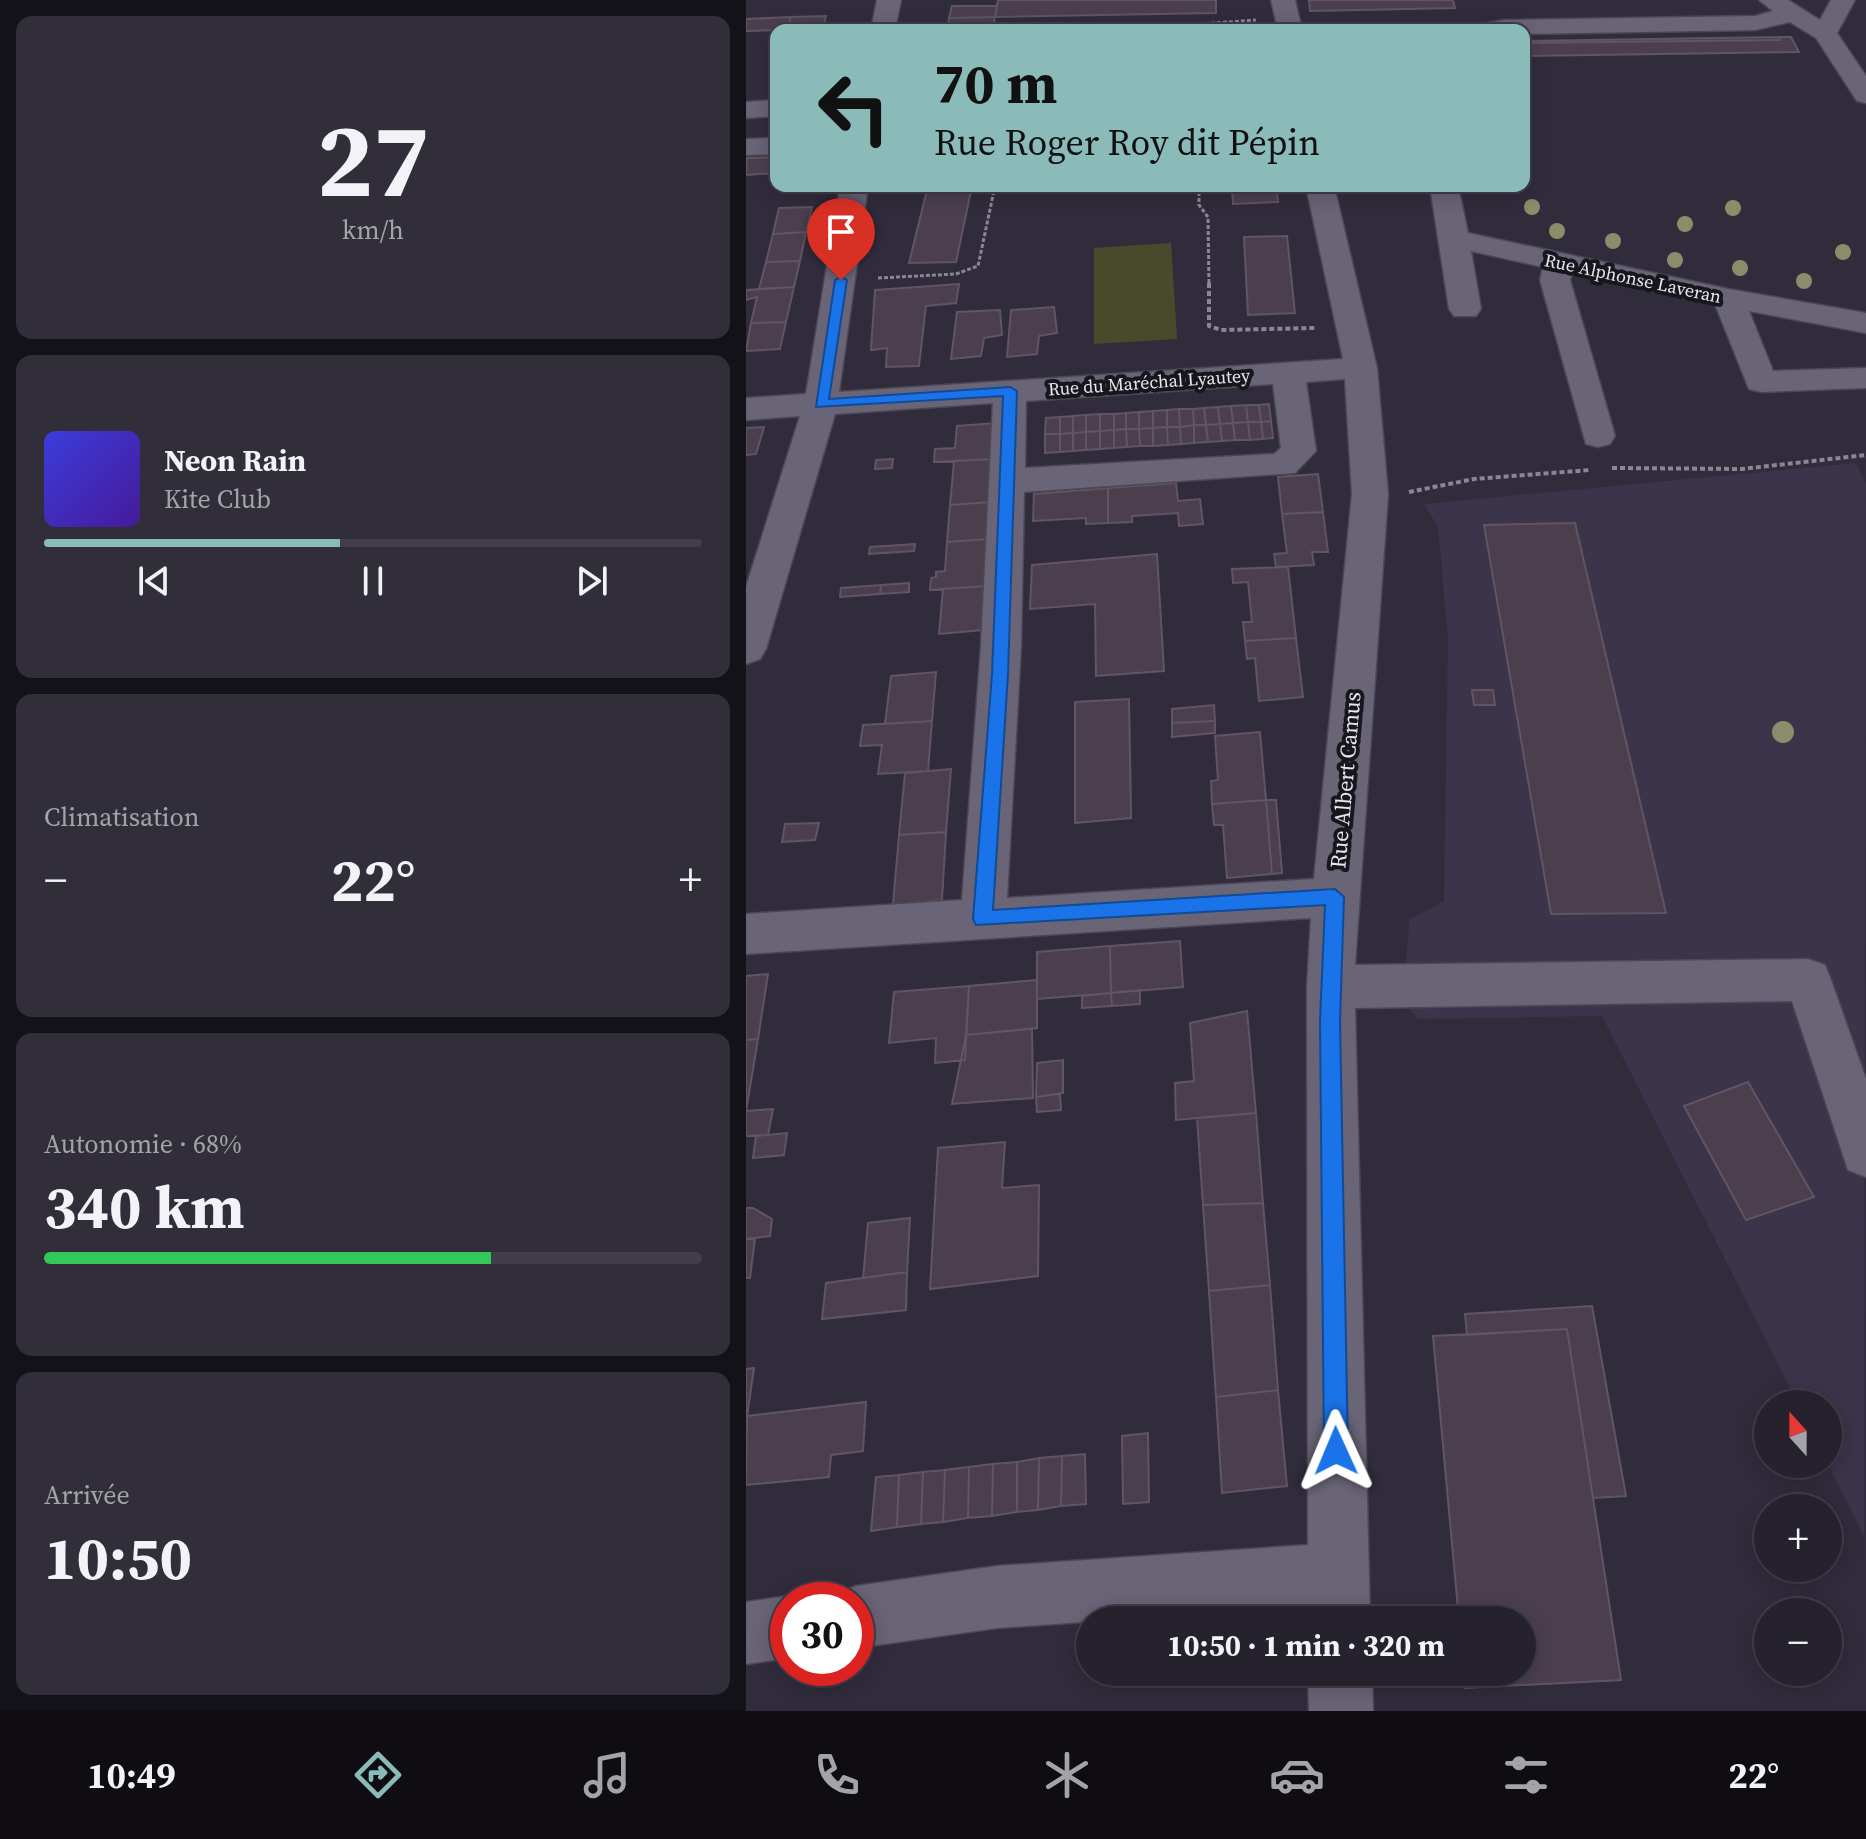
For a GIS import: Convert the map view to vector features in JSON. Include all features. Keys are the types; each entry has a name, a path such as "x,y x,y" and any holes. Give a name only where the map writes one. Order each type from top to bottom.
{"street":[{"path":"884,24 889,0"},
{"path":"1573,0 1608,27"},
{"path":"1669,0 1703,25"},
{"path":"1771,0 1825,33 1866,95"},
{"path":"1825,33 1843,0"},
{"path":"1491,22 1608,27 1703,25 1755,23 1793,14"},
{"path":"746,110 770,108"},
{"path":"746,147 770,146"},
{"path":"746,649 821,404 853,192"},
{"name":"Rue Albert Camus","path":"1321,192 1357,347 1370,494 1335,897 1331,987 1338,1596"},
{"path":"1445,192 1465,309"},
{"name":"Rue Alphonse Laveran","path":"1454,239 1728,298 1866,323"},
{"path":"1560,262 1555,280 1598,436"},
{"path":"1728,298 1761,382 1866,378"},
{"name":"Rue du Maréchal Lyautey","path":"746,409 1288,373 1357,347"},
{"path":"1009,481 1283,465 1299,451 1288,373"},
{"path":"983,919 992,814 1009,481 1010,391"},
{"path":"746,934 1335,897"},
{"path":"1331,987 1808,980 1866,1152"},
{"path":"874,1614 997,1597 1338,1596"},
{"path":"746,1633 770,1630"},
{"path":"1340,1686 1341,1711"}],"path":[{"path":"1220,24 1287,16"},
{"path":"841,280 956,274 978,266 994,192"},
{"path":"1199,192 1199,205 1208,217 1209,326 1357,347"},
{"path":"1612,468 1742,469 1866,455"},
{"path":"1403,493 1474,479 1596,469"}],"shaded area":[{"path":"1856,463 1866,483 1864,1536 1835,1478 1842,1478 1842,1390 1791,1390 1602,1016 1418,1019 1404,1002 1409,920 1444,901 1448,637 1438,527 1424,504"}],"green space":[{"path":"1171,243 1177,339 1094,344 1094,248"}],"building":[{"path":"998,0 1216,0 1216,13 995,17"},
{"path":"1309,0 1453,0 1455,8 1310,11"},
{"path":"952,6 997,6 995,17 949,18"},
{"path":"826,16 824,24 789,24 791,17"},
{"path":"791,17 789,24 770,24 770,30 746,31 746,19"},
{"path":"995,17 993,24 948,24 949,18"},
{"path":"1779,37 1780,40 1530,43"},
{"path":"1779,37 1791,37 1799,52 1530,56 1530,43 1780,40"},
{"path":"770,157 770,173 746,175 747,158"},
{"path":"927,192 971,192 956,262 909,263"},
{"path":"1232,192 1277,192 1278,202 1233,204"},
{"path":"812,207 806,232 773,234 779,208"},
{"path":"806,232 800,261 766,262 773,234"},
{"path":"1287,236 1295,313 1248,315 1244,237"},
{"path":"800,261 794,287 759,289 766,262"},
{"path":"959,284 956,303 926,306 919,366 886,367 887,348 871,350 875,290"},
{"path":"794,287 786,322 751,323 757,297 746,300 746,290"},
{"path":"1054,307 1057,333 1039,336 1037,354 1007,357 1011,310"},
{"path":"1000,310 1002,335 984,338 981,356 951,359 957,312"},
{"path":"786,322 780,349 746,351 751,323"},
{"path":"1269,404 1271,421 1261,422 1259,405"},
{"path":"1246,405 1248,422 1233,423 1231,406"},
{"path":"1246,405 1259,405 1261,422 1248,422"},
{"path":"1231,406 1233,423 1220,424 1218,407"},
{"path":"1218,407 1220,424 1206,425 1204,408"},
{"path":"1204,408 1206,425 1194,425 1193,409"},
{"path":"1179,409 1180,427 1167,427 1167,410"},
{"path":"1179,409 1193,409 1194,425 1180,427"},
{"path":"1167,410 1167,427 1153,428 1153,411"},
{"path":"1153,411 1153,428 1139,429 1139,412"},
{"path":"1139,412 1139,429 1126,429 1126,413"},
{"path":"1126,413 1126,429 1114,430 1114,414"},
{"path":"1100,414 1114,414 1114,430 1100,431"},
{"path":"1100,414 1100,431 1086,432 1086,415"},
{"path":"1086,415 1086,432 1073,433 1073,416"},
{"path":"1073,416 1073,433 1060,434 1060,417"},
{"path":"1060,417 1060,434 1045,434 1046,418"},
{"path":"1271,421 1273,438 1263,439 1261,422"},
{"path":"1248,422 1261,422 1263,439 1250,440"},
{"path":"1248,422 1250,440 1235,440 1233,423"},
{"path":"996,423 994,459 934,462 935,449 955,448 957,426"},
{"path":"1233,423 1235,440 1222,441 1220,424"},
{"path":"1220,424 1222,441 1208,442 1206,425"},
{"path":"1194,425 1194,443 1181,444 1180,427"},
{"path":"1194,425 1206,425 1208,442 1194,443"},
{"path":"764,427 756,454 746,455 746,428"},
{"path":"1167,427 1180,427 1181,444 1168,445"},
{"path":"1167,427 1168,445 1153,446 1153,428"},
{"path":"1153,428 1153,446 1140,446 1139,429"},
{"path":"1126,429 1139,429 1140,446 1127,447"},
{"path":"1126,429 1127,447 1114,448 1114,430"},
{"path":"1114,430 1114,448 1100,449 1100,431"},
{"path":"1100,431 1100,449 1086,450 1086,432"},
{"path":"1086,432 1086,450 1073,451 1073,433"},
{"path":"1073,433 1073,451 1060,452 1060,434"},
{"path":"1045,434 1060,434 1060,452 1045,453"},
{"path":"893,459 892,468 875,469 876,460"},
{"path":"994,459 991,502 950,505 954,461"},
{"path":"1318,474 1323,512 1282,514 1278,477"},
{"path":"1176,483 1178,501 1200,499 1203,524 1179,526 1178,513 1132,516 1132,522 1108,523 1108,488"},
{"path":"1108,488 1108,523 1086,524 1086,518 1033,521 1034,494"},
{"path":"991,502 989,539 947,542 950,505"},
{"path":"1323,512 1328,552 1312,552 1314,565 1276,567 1274,554 1287,553 1282,514"},
{"path":"1575,523 1666,913 1551,914 1484,525"},
{"path":"989,539 986,586 930,590 931,578 936,577 936,572 945,571 947,542"},
{"path":"915,544 914,551 869,554 870,547"},
{"path":"1157,554 1164,671 1096,676 1095,604 1030,609 1032,565"},
{"path":"1288,567 1296,638 1245,641 1243,622 1252,622 1248,582 1233,583 1232,569"},
{"path":"909,583 909,592 880,594 881,585"},
{"path":"881,585 880,594 840,597 841,588"},
{"path":"986,586 983,630 939,634 943,589"},
{"path":"1296,638 1303,697 1259,701 1255,658 1247,659 1245,641"},
{"path":"936,672 932,721 885,724 891,676"},
{"path":"1472,690 1493,690 1495,705 1474,705"},
{"path":"1129,699 1131,818 1075,823 1075,702"},
{"path":"1214,705 1215,721 1172,723 1172,709"},
{"path":"932,721 928,771 878,774 882,745 860,746 863,725"},
{"path":"1215,721 1215,733 1172,737 1172,723"},
{"path":"1260,732 1266,800 1212,804 1211,781 1218,780 1215,736"},
{"path":"951,769 946,832 899,835 905,773"},
{"path":"1266,800 1276,800 1282,873 1272,874"},
{"path":"1266,800 1272,874 1227,878 1223,825 1214,825 1212,804"},
{"path":"819,823 815,840 782,842 785,824"},
{"path":"946,832 942,900 893,905 899,835"},
{"path":"1180,941 1183,987 1111,993 1110,946"},
{"path":"1110,946 1111,993 1037,999 1037,952"},
{"path":"768,974 758,1039 746,1040 746,976"},
{"path":"1037,980 1037,1028 966,1035 969,986"},
{"path":"969,986 965,1060 935,1063 936,1038 889,1043 894,992"},
{"path":"1140,990 1140,1004 1112,1006 1111,993"},
{"path":"1111,993 1112,1006 1082,1008 1082,996"},
{"path":"1247,1011 1256,1113 1176,1120 1175,1083 1194,1081 1190,1023"},
{"path":"1032,1029 1033,1098 952,1104 966,1035"},
{"path":"758,1039 746,1111 746,1040"},
{"path":"1063,1060 1063,1093 1036,1097 1037,1063"},
{"path":"1748,1082 1814,1197 1746,1220 1684,1106"},
{"path":"1060,1094 1061,1110 1037,1112 1036,1097"},
{"path":"773,1109 768,1135 746,1136 746,1111"},
{"path":"1256,1113 1263,1203 1203,1205 1197,1118"},
{"path":"787,1133 784,1155 753,1158 756,1136"},
{"path":"1005,1142 1002,1188 1039,1185 1038,1276 930,1289 938,1148"},
{"path":"1263,1203 1270,1285 1209,1291 1203,1205"},
{"path":"746,1208 753,1208 772,1219 770,1236 746,1239"},
{"path":"910,1218 907,1272 863,1278 868,1223"},
{"path":"755,1238 750,1278 746,1278 746,1239"},
{"path":"907,1272 906,1310 822,1319 826,1283"},
{"path":"1270,1285 1278,1390 1216,1397 1209,1291"},
{"path":"1592,1306 1626,1496 1593,1498 1567,1329 1467,1335 1465,1314"},
{"path":"1567,1329 1621,1680 1536,1684 1536,1606 1458,1606 1433,1336"},
{"path":"754,1368 747,1416 746,1424 746,1369"},
{"path":"1278,1390 1287,1486 1222,1493 1216,1397"},
{"path":"866,1402 863,1451 831,1455 829,1477 746,1485 747,1416"},
{"path":"1148,1433 1149,1502 1123,1504 1122,1436"},
{"path":"1085,1454 1086,1504 1061,1506 1062,1456"},
{"path":"1062,1456 1061,1506 1038,1510 1039,1458"},
{"path":"1039,1458 1038,1510 1017,1512 1017,1462"},
{"path":"1017,1462 1017,1512 992,1516 993,1464"},
{"path":"993,1464 992,1516 968,1518 969,1467"},
{"path":"969,1467 968,1518 943,1522 945,1470"},
{"path":"945,1470 943,1522 921,1524 923,1472"},
{"path":"923,1472 921,1524 897,1527 899,1475"},
{"path":"899,1475 897,1527 871,1531 876,1477"}],"route":[{"path":"841,280 821,404 1010,391 1000,674 983,919 1335,897 1330,1021 1336,1451"}]}
